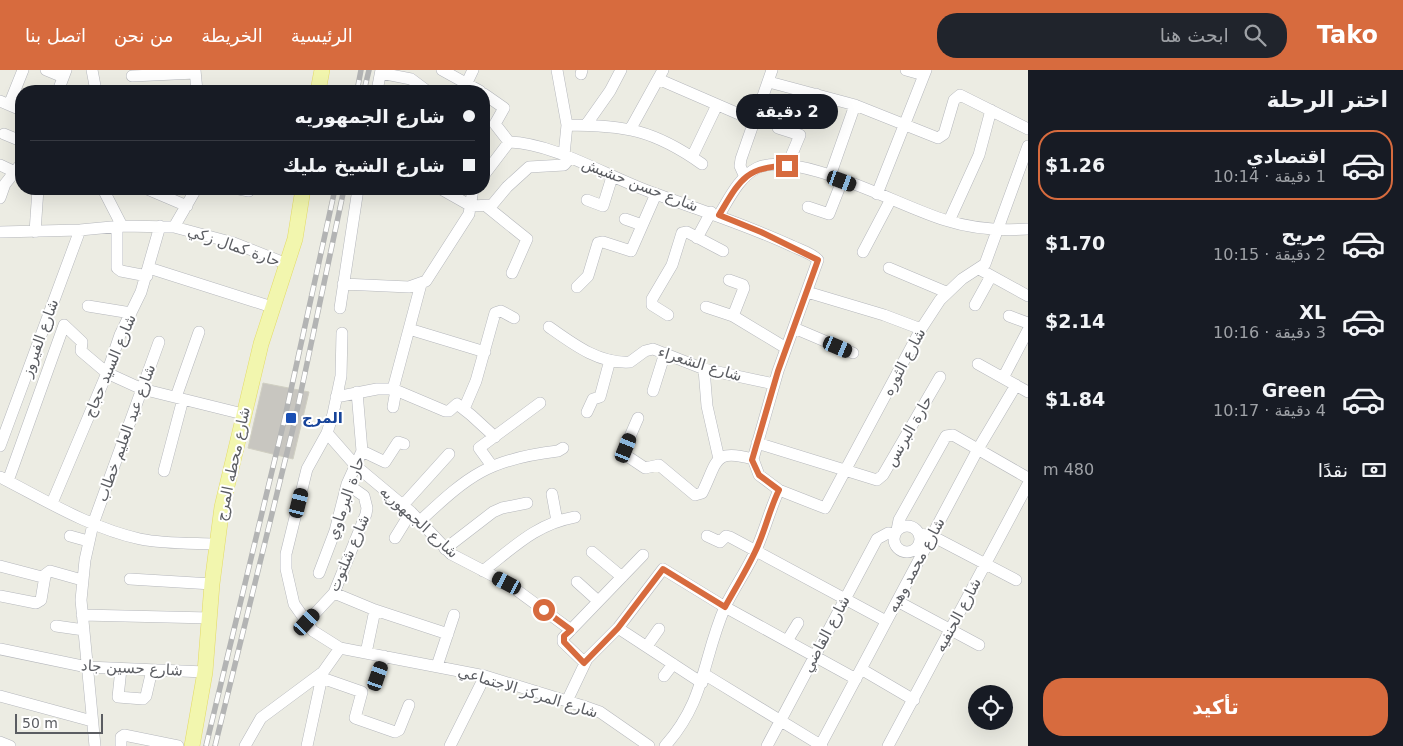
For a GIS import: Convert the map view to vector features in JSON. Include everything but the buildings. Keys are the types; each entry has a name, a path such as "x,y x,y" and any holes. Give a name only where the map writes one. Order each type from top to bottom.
{"main road":[{"path":"319,85 322,70"},
{"name":"شارع محطه المرج","path":"192,746 205,672 216,544 222,507 243,414 272,307 295,239 302,195"}],"street":[{"path":"5,103 23,70"},
{"path":"46,70 64,73 60,85"},
{"path":"92,70 95,85"},
{"path":"442,70 462,85"},
{"path":"466,85 473,70"},
{"path":"452,195 471,206 492,205 507,187 529,167 541,164 564,165 567,157 568,125 557,70"},
{"path":"586,125 610,91 620,70"},
{"path":"877,194 925,73 906,70"},
{"path":"378,85 381,71 411,79 419,85"},
{"path":"132,76 195,72 196,85"},
{"path":"745,177 740,166 768,74 816,94 856,105 934,137 941,137 945,131 954,100 960,95 1028,129"},
{"path":"631,128 660,75 718,105 755,121"},
{"path":"809,116 816,94"},
{"path":"490,98 504,108 495,124 509,142 490,168"},
{"path":"568,125 631,128 666,141 697,160 718,105"},
{"path":"830,176 856,105"},
{"path":"949,221 979,155 991,110"},
{"path":"778,128 798,133 800,136 787,166"},
{"path":"4,134 15,139"},
{"name":"شارع حسن حشيش","path":"509,142 523,142 567,157 656,194 715,213 816,257 818,264 807,292"},
{"name":"شارع الثوره","path":"779,490 825,508 921,329 946,292 985,264 1027,151"},
{"path":"0,165 15,168"},
{"path":"697,238 745,177 758,168 787,166 830,176 949,221 997,230 1028,229"},
{"path":"0,196 5,184 15,172"},
{"path":"587,200 603,206 612,177"},
{"path":"808,207 829,214 842,181"},
{"path":"577,287 588,276 598,243 603,242 631,251 656,194"},
{"path":"36,232 38,195"},
{"path":"106,195 119,226 116,268 121,271 148,272 272,307"},
{"path":"161,195 187,206"},
{"path":"174,227 193,195"},
{"path":"340,308 357,195"},
{"path":"393,407 394,390 421,284 434,271 469,214 472,195"},
{"path":"863,252 891,199"},
{"path":"486,206 527,239 512,272"},
{"path":"626,219 642,225"},
{"name":"حارة كمال زكي","path":"0,232 80,230 119,226 174,227 234,243 287,264"},
{"name":"شارع السيد حجاج","path":"52,503 107,373 120,335 148,272 160,226"},
{"name":"شارع الفيروز","path":"0,446 80,230"},
{"path":"668,315 652,304 652,299 670,269 682,233 687,232 723,251"},
{"path":"889,268 946,292"},
{"path":"978,269 1028,296"},
{"path":"975,305 992,276"},
{"path":"729,280 743,285 744,288 733,316"},
{"path":"343,284 409,286 421,284"},
{"path":"665,746 688,717 703,678 725,607 755,551 779,490 759,475 752,460 774,384 807,292 921,329"},
{"path":"88,306 131,313"},
{"path":"706,307 733,316 786,348"},
{"path":"464,410 485,352 495,313 501,311 514,318"},
{"path":"1009,316 1028,323"},
{"path":"216,544 158,542 93,524 4,479 64,324 82,342 81,351 107,373 142,388 243,414"},
{"name":"شارع الشعراء","path":"549,327 578,347 610,360 630,362 648,349 665,353 704,368 774,384"},
{"path":"794,328 854,353"},
{"path":"409,329 485,352"},
{"path":"1003,378 1028,330"},
{"path":"164,471 180,398 199,332"},
{"path":"245,746 262,718 322,675 340,648 313,631 294,604 286,569 286,554 308,469 327,433 336,397 343,355 342,333"},
{"name":"شارع عبد العليم خطاب","path":"95,746 82,615 82,580 88,541 159,342"},
{"path":"653,391 665,353"},
{"path":"587,412 593,399 600,397 610,360"},
{"path":"978,364 1028,392"},
{"path":"704,368 707,406 719,459"},
{"name":"حارة البرنس","path":"846,470 874,480 880,478 940,377"},
{"name":"شارع محمد وهبه","path":"821,746 897,601 926,535 1016,385"},
{"path":"336,397 377,388 394,390 445,411 449,411 454,404 464,410 494,437"},
{"name":"حارة البرماوي","path":"319,573 335,531 347,484 362,451 356,392"},
{"path":"492,466 479,449 540,403"},
{"path":"638,418 626,448 627,456 644,468 659,464 692,493 699,495 702,493 719,459 730,454 752,460"},
{"name":"شارع الجمهوريه","path":"327,433 356,466 420,521 445,549 507,583 571,630"},
{"path":"926,535 918,547 905,552 894,543 899,520 946,436 953,436 1028,478"},
{"path":"362,451 384,463 398,442 404,444"},
{"path":"757,443 846,470"},
{"path":"420,521 458,486 492,466 563,448"},
{"path":"395,538 407,509 449,454"},
{"name":"شارع شلتوت","path":"307,622 334,593 367,508 364,496 360,490 347,484"},
{"name":"شارع الحنفيه","path":"888,746 1028,484"},
{"path":"552,494 556,521"},
{"path":"445,549 493,512 527,502"},
{"path":"483,571 535,530 556,521 575,517"},
{"path":"896,532 910,525 926,535 1016,580"},
{"name":"شارع القاضي","path":"767,746 877,539 888,533 896,532"},
{"path":"70,536 88,541"},
{"path":"707,536 720,542 726,536 886,621"},
{"path":"592,552 622,577"},
{"path":"584,663 564,642 564,636 644,554"},
{"path":"0,566 45,576"},
{"path":"567,701 584,663 618,628 663,569 725,607 814,656 859,674 914,700"},
{"path":"0,596 39,602 46,580 45,576 50,571 82,580"},
{"path":"130,579 212,584"},
{"path":"577,582 598,601"},
{"path":"334,593 375,610 448,634"},
{"path":"897,601 978,646"},
{"path":"366,653 375,610"},
{"path":"82,615 210,618"},
{"path":"436,666 454,615"},
{"path":"787,641 798,623"},
{"path":"56,626 84,630"},
{"path":"618,628 673,664 703,678 821,746"},
{"path":"647,646 659,629"},
{"name":"شارع المركز الاجتماعي","path":"340,648 485,676 567,701 600,712 649,746"},
{"name":"شارع حسين جاد","path":"0,649 87,667 205,672"},
{"path":"378,676 384,656"},
{"path":"664,676 673,664"},
{"path":"121,669 118,697 143,699 146,696 152,670"},
{"path":"322,675 361,691 355,718 395,732 398,731 409,705"},
{"path":"307,746 322,675"},
{"path":"450,746 485,676"},
{"path":"0,696 92,722"},
{"path":"120,746 121,737 124,735 178,746"},
{"path":"0,742 10,746"}],"railway":[{"path":"358,85 361,70"},
{"path":"365,85 369,70"},
{"path":"206,746 285,417 334,195"},
{"path":"215,746 295,420 343,195"}],"place":[{"name":"المرج","path":"291,418"}],"route":[{"path":"544,610 571,630 564,636 564,642 584,663 618,628 663,569 725,607 735,590 755,551 779,490 759,475 755,470 752,460 778,371 818,260 816,257 719,215 745,177 758,168 787,166"}]}
